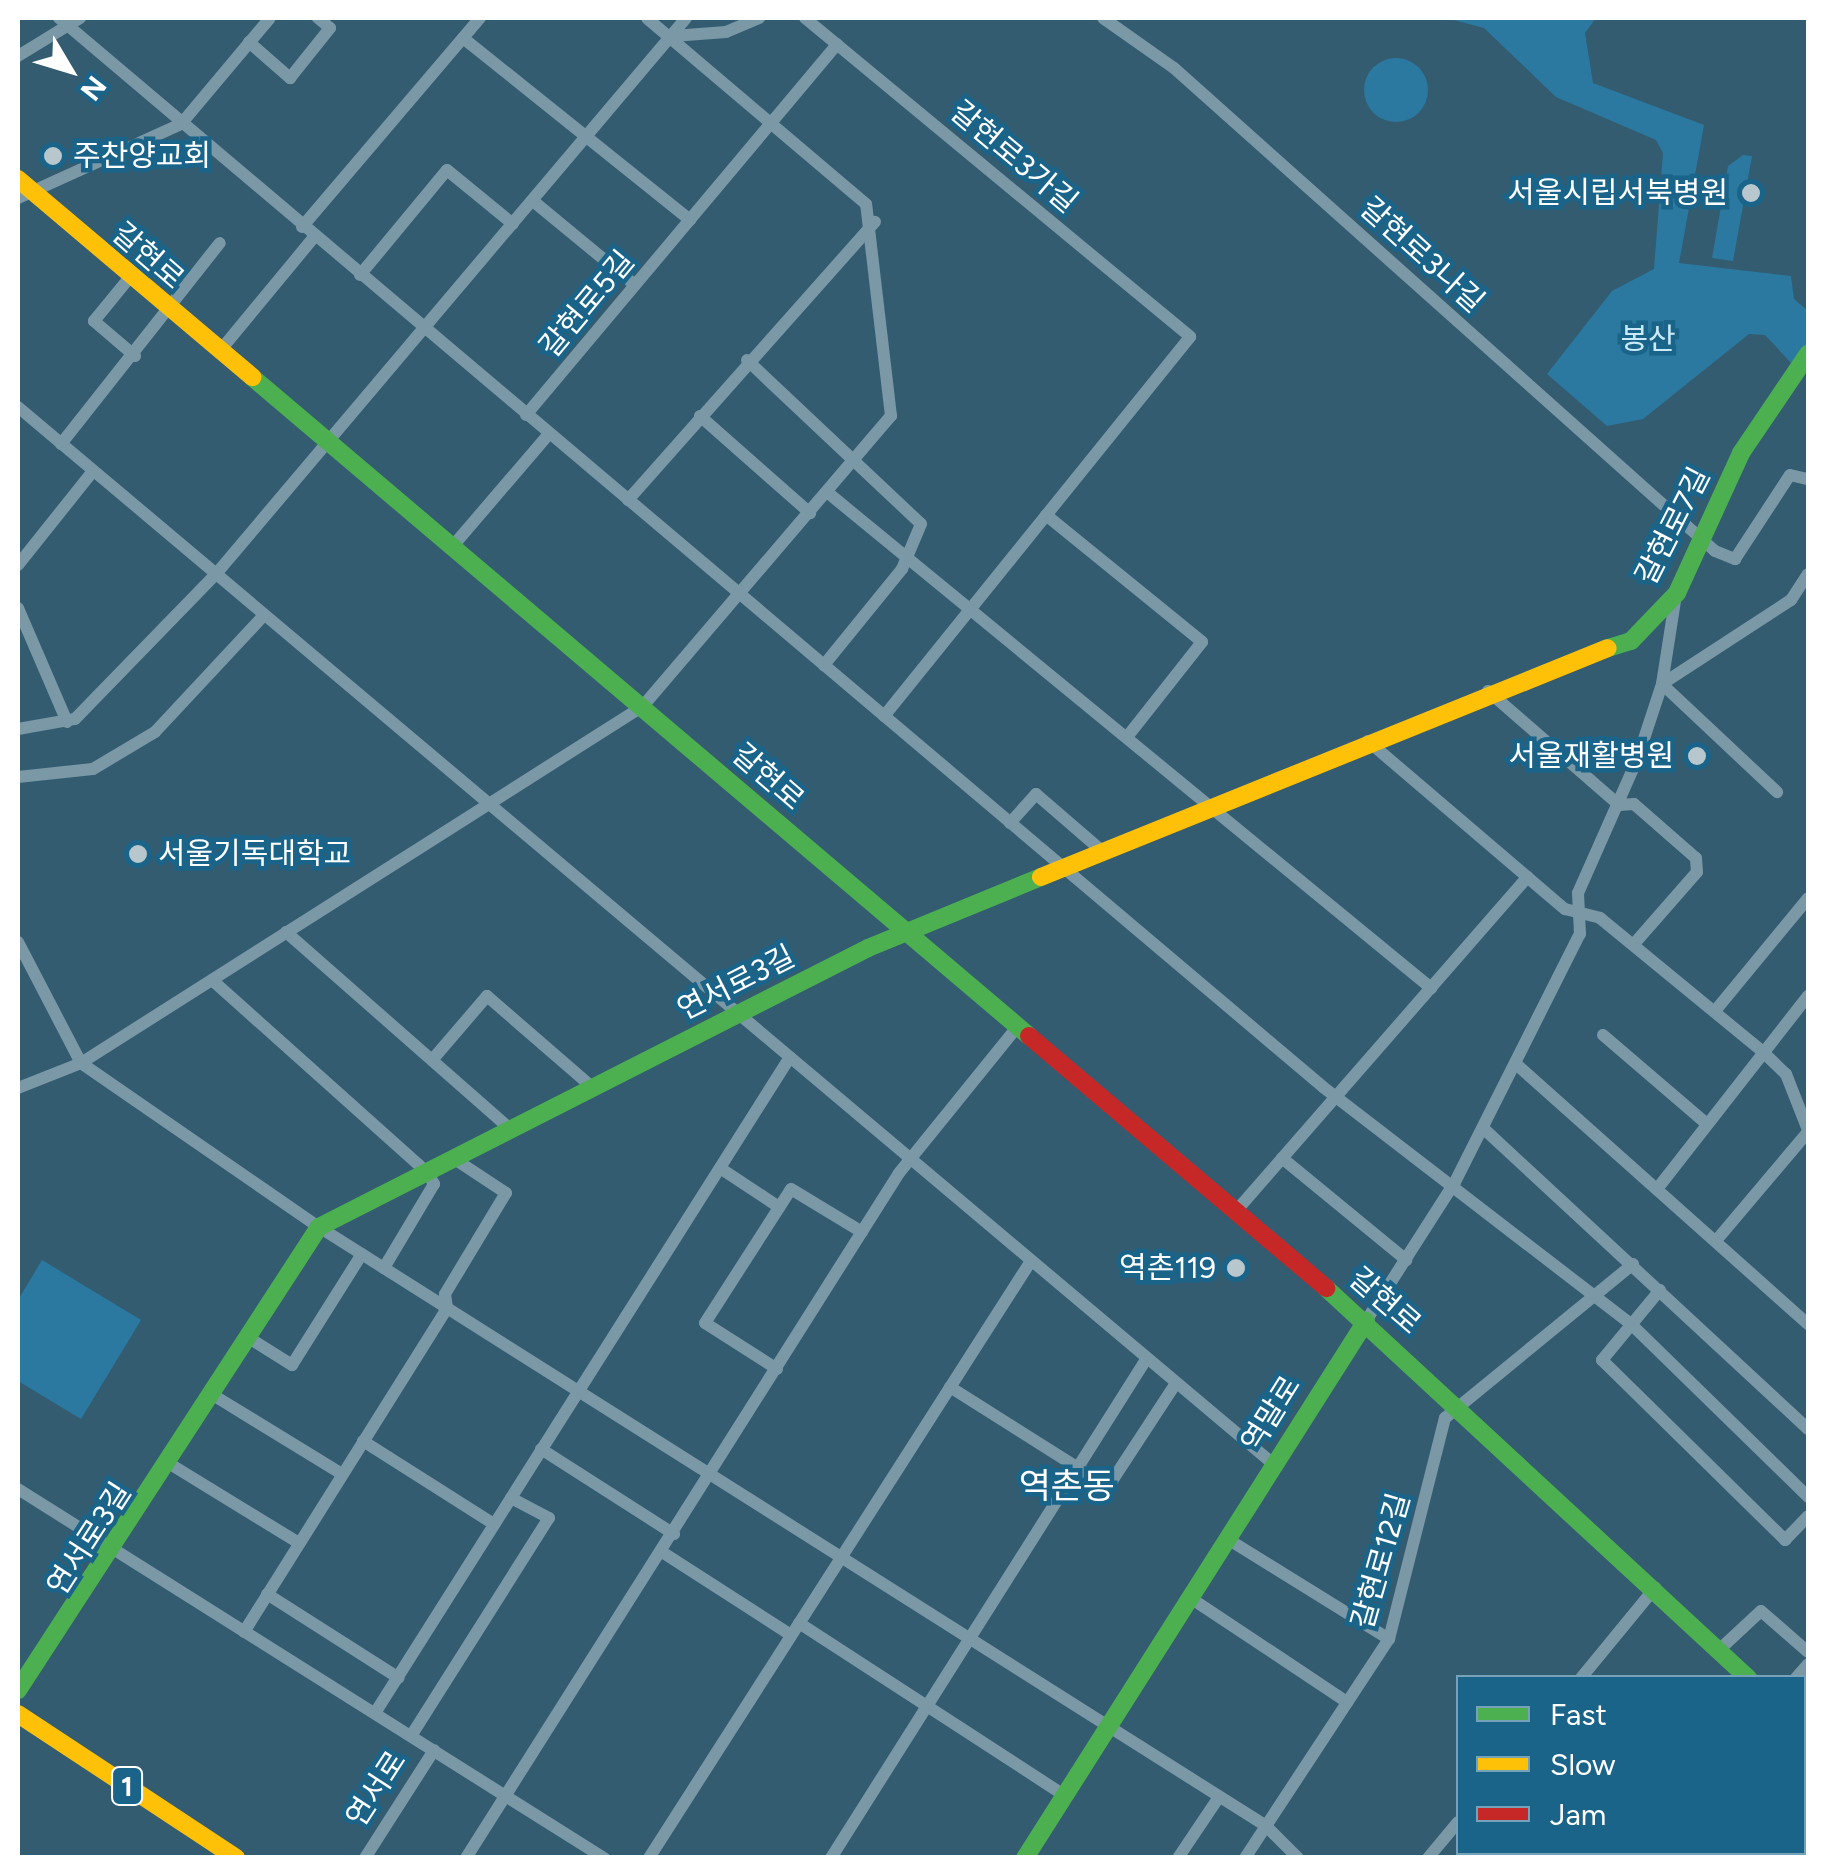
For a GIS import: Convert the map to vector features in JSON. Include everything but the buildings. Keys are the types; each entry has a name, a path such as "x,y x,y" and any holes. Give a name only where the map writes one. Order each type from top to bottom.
{"street":[{"path":"59,18 1336,1097 1455,1182 1632,1324 1808,1497"},
{"path":"18,56 70,30 80,18"},
{"path":"22,189 181,124 270,18"},
{"path":"249,42 290,78 330,28 318,18"},
{"path":"302,227 480,18"},
{"path":"18,1088 81,1064 643,706 892,416 875,222 772,123 647,18"},
{"path":"18,729 67,722 216,574 686,18"},
{"path":"670,36 726,32 759,18"},
{"name":"갈현로3가길","path":"805,18 1190,337 1046,515"},
{"name":"갈현로3나길","path":"1104,18 1196,88 1698,540"},
{"path":"463,38 690,220"},
{"name":"갈현로5길","path":"526,415 837,44"},
{"path":"360,275 448,170 513,224"},
{"name":"갈현로","path":"22,189 643,706 1237,1210 1464,1409 1745,1675"},
{"path":"533,200 635,285"},
{"path":"628,500 747,360 875,222"},
{"path":"219,352 314,237"},
{"path":"61,444 135,356 220,243"},
{"path":"130,277 94,321 135,356"},
{"name":"갈현로7길","path":"907,932 1488,692 1631,642 1676,593 1740,453 1808,354"},
{"path":"747,360 921,524 904,556 824,664"},
{"path":"18,407 1272,1463"},
{"path":"700,416 810,513"},
{"path":"452,548 549,434"},
{"path":"18,565 93,471"},
{"path":"1698,540 1735,559 1790,476 1808,479"},
{"path":"828,492 966,615 1213,805 1431,988"},
{"path":"884,716 1046,515 1202,642 1126,737"},
{"path":"1662,684 1791,600 1808,574"},
{"path":"1366,1322 1455,1182 1580,934 1578,893 1619,806 1662,684 1676,593"},
{"path":"18,608 67,722"},
{"path":"18,777 94,770 155,732 264,615"},
{"path":"1662,684 1778,792"},
{"path":"1488,692 1619,806 1634,804 1696,858 1697,872 1633,945"},
{"path":"1368,741 1528,877 1579,915 1600,918 1763,1052 1808,1122 1720,1236"},
{"path":"1010,823 1036,794 1102,851"},
{"path":"1237,1210 1528,877"},
{"path":"1715,1011 1808,898"},
{"path":"286,932 510,1130"},
{"name":"연서로3길","path":"18,1690 115,1551 319,1227 738,1013 907,932"},
{"path":"18,942 81,1064 319,1227 713,1472 1266,1826 1298,1857"},
{"path":"212,980 428,1172 434,1184 384,1268"},
{"path":"433,1059 487,996 592,1087"},
{"path":"1661,1184 1808,996"},
{"path":"466,1858 911,1158 1018,1025"},
{"path":"1602,1036 1708,1124"},
{"path":"374,1713 790,1058"},
{"path":"1516,1064 1720,1236 1807,1322"},
{"path":"1484,1128 1808,1429"},
{"path":"244,1632 447,1308 445,1294 506,1193 453,1158"},
{"path":"1282,1158 1406,1260"},
{"path":"720,1168 779,1207"},
{"path":"777,1369 705,1323 791,1189 862,1232"},
{"path":"249,1338 292,1366 362,1254"},
{"path":"649,1858 1031,1260"},
{"path":"1464,1409 1632,1264"},
{"path":"1660,1290 1602,1360 1786,1540 1808,1516"},
{"name":"역말로","path":"1025,1858 1272,1463 1366,1322"},
{"path":"831,1858 1147,1358"},
{"path":"950,1387 1108,1487 1176,1383"},
{"path":"214,1394 342,1474"},
{"name":"갈현로12길","path":"1246,1858 1389,1640 1446,1418 1464,1409"},
{"path":"363,1441 494,1524"},
{"path":"541,1448 674,1534"},
{"name":"연서로3길","path":"170,1464 300,1543"},
{"path":"18,1489 604,1858"},
{"path":"412,1736 549,1518 511,1498"},
{"path":"1226,1538 1389,1640"},
{"path":"662,1552 926,1705 1064,1795"},
{"path":"1583,1675 1655,1588"},
{"path":"267,1594 399,1678"},
{"path":"1189,1597 1347,1702"},
{"path":"1719,1650 1761,1610 1808,1652"},
{"name":"1","path":"18,1714 236,1858"},
{"name":"연서로","path":"365,1858 434,1750"},
{"path":"1178,1858 1220,1797"},
{"path":"1428,1858 1456,1824"}],"green space":[{"name":"봉산","path":"1446,18 1596,18 1585,33 1593,83 1704,125 1679,263 1791,276 1794,299 1808,311 1808,346 1792,364 1765,335 1749,334 1643,419 1607,426 1547,374 1612,291 1654,269 1663,153 1656,140 1556,97 1484,28"},
{"path":"1396,58 1418,68 1428,90 1418,112 1396,122 1374,112 1364,90 1374,68"},
{"path":"1743,155 1752,156 1733,261 1712,258 1728,166"},
{"path":"42,1260 141,1320 81,1419 18,1381 18,1300"}],"traffic: fast":[{"path":"1608,648 1631,641 1677,593 1741,453 1808,354"},
{"path":"252,377 1029,1036"},
{"path":"18,1690 319,1227 868,948 1041,877"},
{"path":"1326,1288 1745,1675"},
{"path":"1025,1858 1366,1321"}],"traffic: slow":[{"path":"18,179 252,377"},
{"path":"1041,877 1608,648"},
{"path":"18,1714 236,1858"}],"traffic: jam":[{"path":"1029,1036 1326,1288"}],"place":[{"name":"주찬양교회","path":"53,156"},
{"name":"서울시립서북병원","path":"1751,193"},
{"name":"서울재활병원","path":"1697,756"},
{"name":"서울기독대학교","path":"138,854"},
{"name":"역촌119","path":"1236,1268"}],"district":[{"name":"역촌동","path":"1067,1486"}]}
